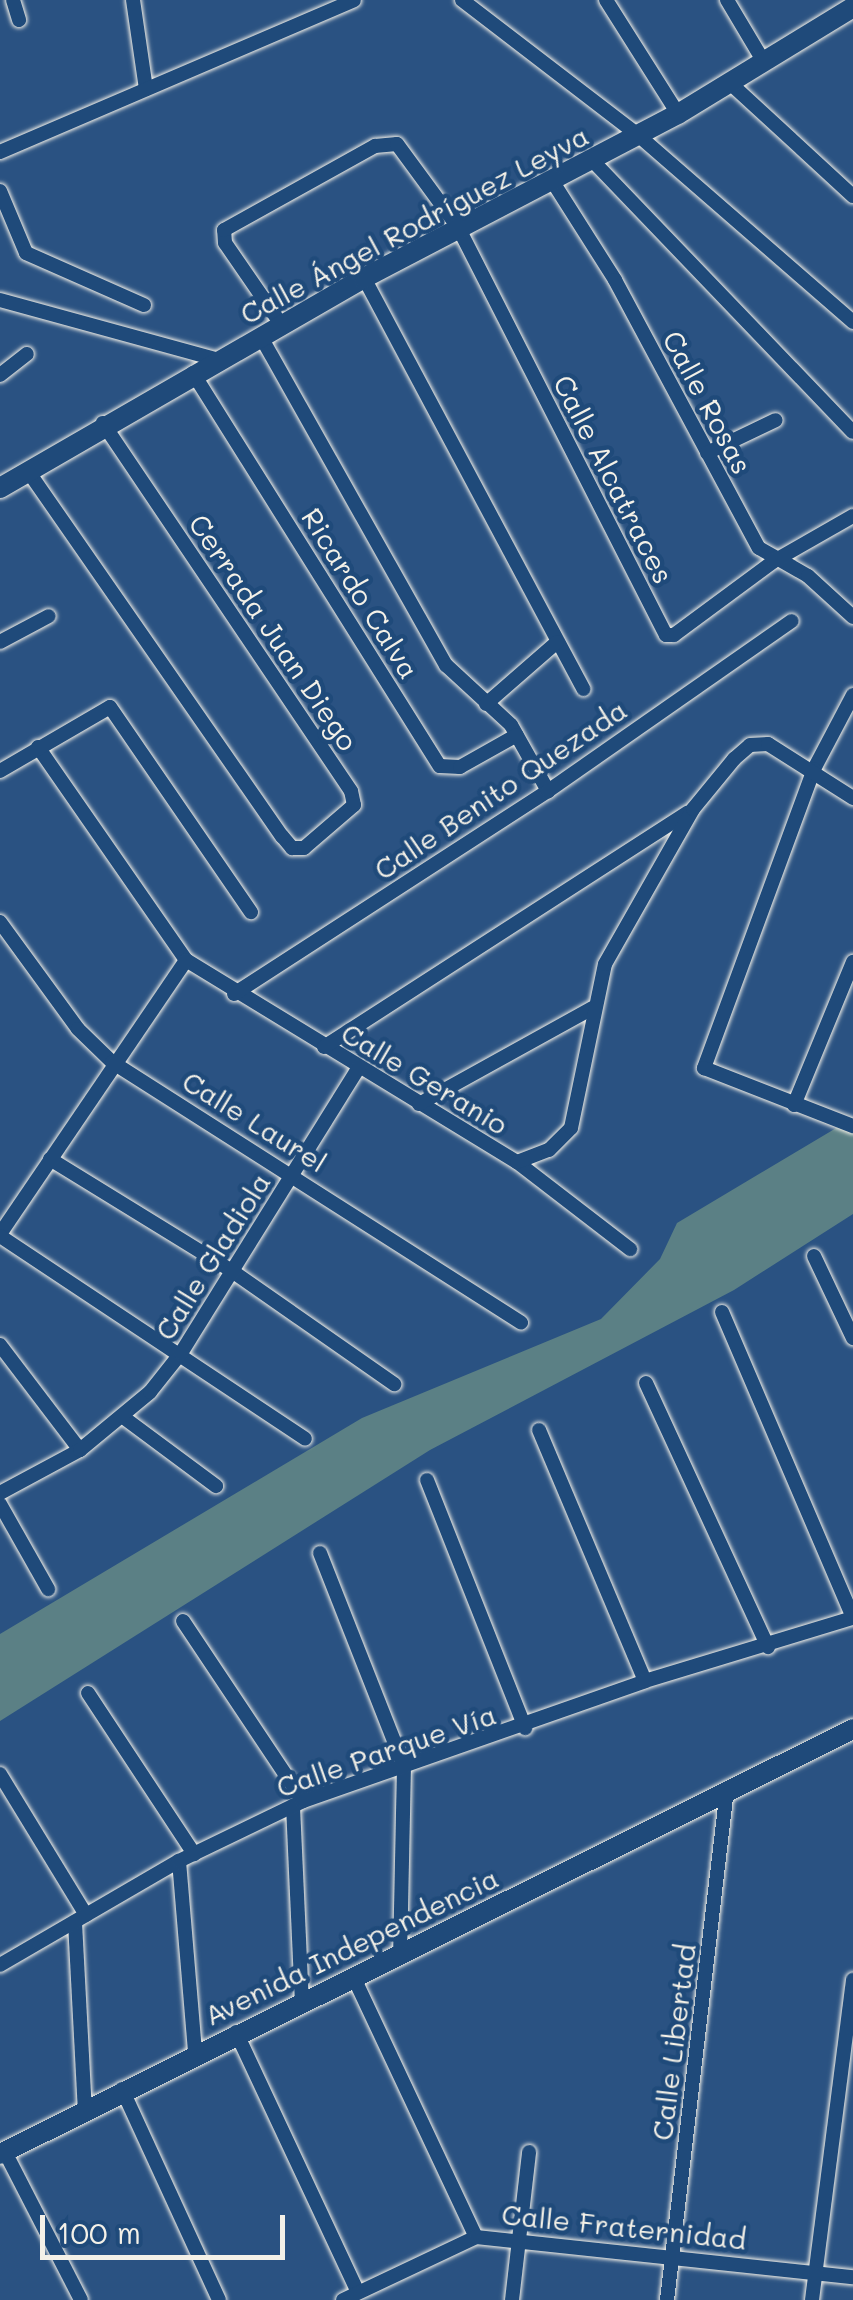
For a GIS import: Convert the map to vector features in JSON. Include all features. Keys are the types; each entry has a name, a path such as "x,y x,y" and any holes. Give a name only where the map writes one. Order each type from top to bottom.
{"street":[{"path":"14,0 19,20"},
{"path":"133,0 146,90"},
{"path":"0,152 354,0"},
{"path":"462,0 638,135 853,322"},
{"path":"606,0 678,114"},
{"path":"727,0 764,62"},
{"name":"Calle Ángel Rodríguez Leyva","path":"0,488 103,423 283,327 364,278 678,114 852,4"},
{"path":"730,83 853,196"},
{"path":"283,327 225,243 224,230 374,146 396,144 458,227"},
{"path":"590,159 853,432"},
{"name":"Calle Rosas","path":"551,179 615,280 759,548 846,600 853,617"},
{"path":"0,191 26,253 144,305"},
{"name":"Calle Alcatraces","path":"458,227 666,634 674,636 774,560"},
{"path":"364,278 583,689"},
{"path":"0,300 219,360"},
{"path":"261,338 446,665 517,734 548,791"},
{"path":"0,374 27,354"},
{"name":"Ricardo Calva","path":"193,373 440,766 460,767 517,734"},
{"path":"707,453 776,420"},
{"name":"Cerrada Juan Diego","path":"28,471 292,848 304,848 347,814 354,805 350,791 103,423"},
{"path":"774,560 853,516"},
{"path":"0,642 50,616"},
{"name":"Calle Benito Quezada","path":"234,994 548,791 792,621"},
{"path":"486,704 556,642"},
{"path":"853,695 814,769 704,1068 853,1126"},
{"path":"0,771 110,707 251,912"},
{"path":"516,1162 549,1150 571,1128 592,1008 630,912 692,809 750,745 768,744 814,769 853,798"},
{"name":"Calle Geranio","path":"38,747 186,960 234,994 516,1162 630,1249"},
{"path":"324,1046 692,809"},
{"name":"Calle Laurel","path":"0,922 78,1029 112,1062 294,1174 521,1323"},
{"path":"186,960 112,1062 0,1235 305,1439"},
{"path":"794,1105 853,962"},
{"path":"419,1104 592,1008"},
{"name":"Calle Gladiola","path":"0,1493 80,1450 124,1418 181,1353 359,1067"},
{"path":"50,1159 232,1271 394,1384"},
{"path":"814,1256 853,1338"},
{"path":"722,1312 853,1618"},
{"path":"0,1345 80,1450"},
{"path":"646,1383 768,1647"},
{"path":"124,1418 216,1486"},
{"path":"539,1430 645,1682"},
{"path":"427,1480 525,1728"},
{"path":"0,1504 48,1588"},
{"path":"320,1552 404,1766 400,1954"},
{"name":"Calle Parque Vía","path":"0,1965 186,1858 298,1803 525,1728 645,1682 853,1618"},
{"path":"184,1622 298,1803 302,2001"},
{"path":"88,1693 186,1858 196,2052"},
{"name":"Avenida Independencia","path":"3,2153 122,2088 354,1978 727,1789 853,1730"},
{"path":"0,1774 81,1919 85,2110"},
{"name":"Calle Libertad","path":"667,2300 727,1789"},
{"path":"354,1978 476,2238"},
{"path":"812,2300 853,1980"},
{"path":"236,2032 358,2292"},
{"path":"122,2088 219,2300"},
{"path":"512,2300 529,2152"},
{"path":"3,2153 81,2300"},
{"name":"Calle Fraternidad","path":"342,2300 476,2238 673,2255 853,2277"}],"green space":[{"path":"853,1118 853,1214 734,1290 430,1450 0,1721 0,1634 362,1418 601,1319 660,1259 677,1223"}]}
